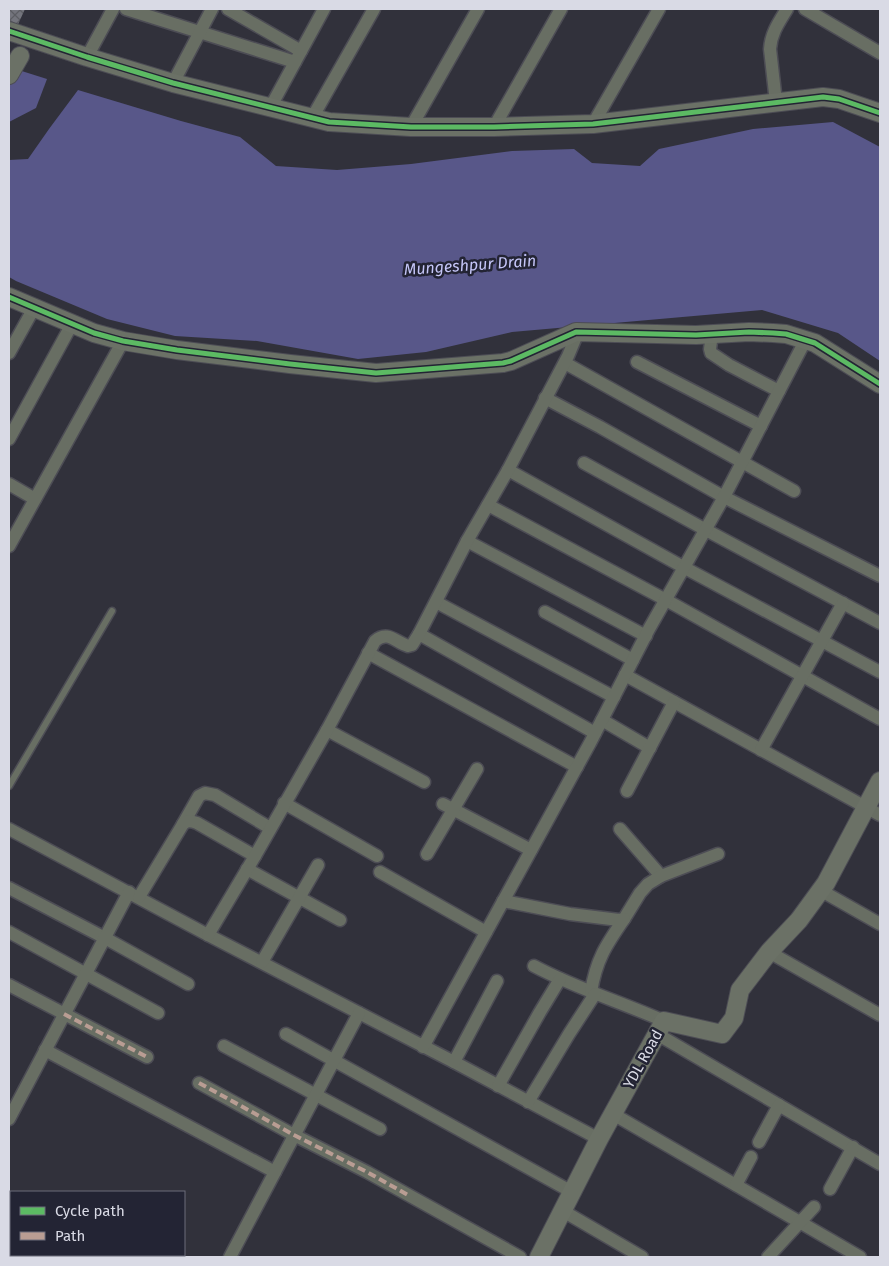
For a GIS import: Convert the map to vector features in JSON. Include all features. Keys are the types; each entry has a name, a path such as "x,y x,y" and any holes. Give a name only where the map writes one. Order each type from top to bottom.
{"street":[{"path":"88,57 113,9"},
{"path":"126,9 199,32 298,56"},
{"path":"173,83 212,9"},
{"path":"228,9 298,56"},
{"path":"270,108 324,9"},
{"path":"312,118 374,9"},
{"path":"411,127 478,9"},
{"path":"494,127 560,9"},
{"path":"593,124 659,9"},
{"path":"776,102 770,42 787,9"},
{"path":"805,9 880,53"},
{"path":"9,31 173,83 329,122 411,127 593,124 823,97 866,107 880,113"},
{"path":"9,75 30,38"},
{"path":"9,297 94,333 123,341 187,351 376,373 503,363 578,332 696,335 773,332 814,343 880,384"},
{"path":"9,353 34,308"},
{"path":"9,439 72,324"},
{"path":"208,935 327,730 375,641 381,636 388,636 408,646 412,645 419,634 467,541 508,470 564,363 578,332"},
{"path":"712,334 711,354 779,391"},
{"path":"423,1047 646,636 724,497 805,340"},
{"path":"9,546 123,341"},
{"path":"637,362 760,426"},
{"path":"564,363 794,490"},
{"path":"545,398 724,497 880,576"},
{"path":"584,464 880,623"},
{"path":"508,470 684,568 880,672"},
{"path":"9,484 35,499"},
{"path":"488,505 666,600 880,719"},
{"path":"467,541 646,636"},
{"path":"436,602 614,697"},
{"path":"761,750 844,603"},
{"path":"545,612 633,660"},
{"path":"419,634 595,733"},
{"path":"368,653 576,767"},
{"path":"625,675 873,811"},
{"path":"627,790 674,702"},
{"path":"602,720 650,748"},
{"path":"327,730 424,782"},
{"path":"427,854 449,807 477,769"},
{"name":"YDL Road","path":"539,1257 599,1139 660,1027 722,1034 734,1018 740,990 769,952 799,920 826,883 873,811 880,781"},
{"path":"9,1119 105,938 183,824 199,796 206,793 215,795 270,828"},
{"path":"284,803 378,856"},
{"path":"449,807 531,850"},
{"path":"183,824 191,820 255,856"},
{"path":"9,829 599,1139"},
{"path":"620,829 661,876"},
{"path":"528,1102 593,993 594,974 604,948 640,893 648,884 661,876 718,854"},
{"path":"262,962 318,865"},
{"path":"247,869 340,920"},
{"path":"380,872 486,932"},
{"path":"9,888 188,984"},
{"path":"820,890 880,924"},
{"path":"503,902 570,914 619,920 624,918"},
{"path":"9,932 158,1013"},
{"path":"769,952 880,1015"},
{"path":"534,966 593,993 633,1007 660,1027 779,1105 880,1164"},
{"path":"498,1086 560,979"},
{"path":"454,1062 498,981"},
{"path":"9,985 147,1057"},
{"path":"230,1257 359,1013"},
{"path":"286,1034 572,1192"},
{"path":"224,1046 380,1129"},
{"path":"45,1050 275,1172"},
{"path":"199,1083 520,1257"},
{"path":"759,1142 779,1105"},
{"path":"613,1114 860,1257"},
{"path":"830,1188 853,1147"},
{"path":"736,1186 751,1157"},
{"path":"768,1257 814,1207"},
{"path":"563,1211 642,1257"}],"lane":[{"path":"9,786 112,611"}],"water":[{"path":"9,67 47,79 36,108 9,122"},
{"name":"Mungeshpur Drain","path":"78,90 240,137 276,166 337,170 411,164 512,151 574,149 592,163 640,166 659,149 753,129 833,122 880,147 880,361 838,333 762,310 512,332 426,352 358,359 257,341 175,336 107,319 9,277 9,160 28,159"}],"building":[{"path":"9,9 25,9 15,31 9,28"}],"marked path":[{"path":"64,1014 147,1057"},
{"path":"199,1083 408,1195"}],"cycle path":[{"path":"9,31 173,83 329,122 411,127 593,124 823,97 839,99 880,113"},
{"path":"9,297 94,333 123,341 177,350 376,373 503,363 576,332 696,335 749,332 786,334 815,343 880,384"}]}
